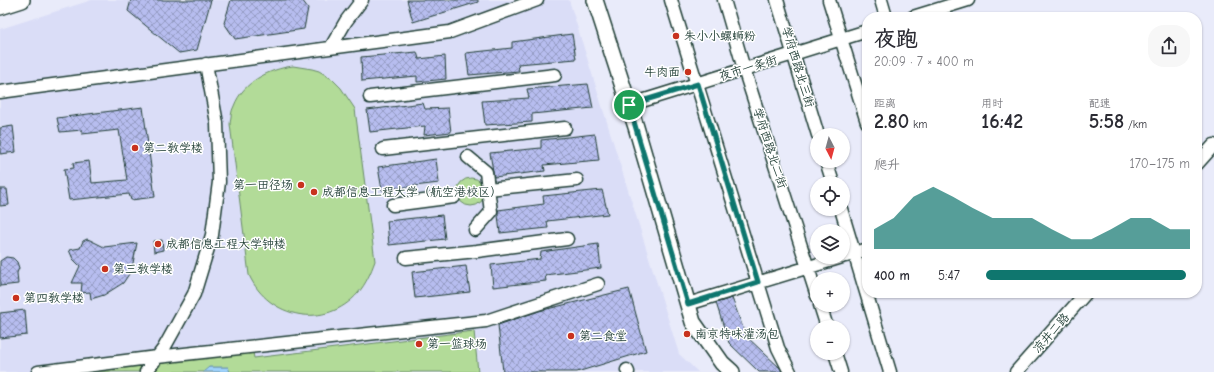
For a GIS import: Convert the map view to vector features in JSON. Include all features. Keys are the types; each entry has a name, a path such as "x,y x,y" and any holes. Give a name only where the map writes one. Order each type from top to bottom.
{"main road":[{"path":"0,7 22,0"},
{"path":"595,0 629,105 693,322 722,363 732,372"}],"street":[{"path":"331,48 346,21 362,0"},
{"path":"672,0 778,348 790,372"},
{"name":"学府西路北二街","path":"724,0 744,69 810,273"},
{"name":"学府西路北三街","path":"777,0 816,128"},
{"path":"829,0 862,106"},
{"path":"881,0 885,12"},
{"path":"930,12 968,0"},
{"path":"0,92 450,32 534,1"},
{"name":"夜市一条街","path":"629,105 862,33"},
{"path":"146,372 164,348 194,294 212,234 219,182 217,123 206,64"},
{"path":"370,97 555,75"},
{"path":"383,149 565,128"},
{"path":"1202,158 1214,145"},
{"path":"468,157 486,172 491,212 475,230"},
{"path":"488,189 577,180"},
{"path":"393,205 454,197"},
{"path":"406,258 477,251 567,239"},
{"path":"850,255 862,251"},
{"path":"688,304 818,264"},
{"path":"849,264 890,372"},
{"path":"38,372 157,357 486,321 598,284"},
{"name":"凉井二路","path":"1016,372 1082,298"},
{"path":"837,360 840,372"}],"shaded area":[{"name":"成都信息工程大学（航空港校区）","path":"92,0 569,0 679,354 698,372 0,372 0,29"}],"green space":[{"name":"第一田径场","path":"293,66 319,71 332,79 341,88 355,109 375,261 366,282 358,293 345,305 330,312 315,315 299,314 284,310 270,302 258,290 249,275 230,124 232,110 238,98 250,84 258,78 275,70"},
{"path":"471,178 481,182 485,192 481,202 471,206 461,202 457,192 461,182"},
{"name":"第一篮球场","path":"474,331 478,372 146,372 157,357 252,347 254,358"},
{"path":"157,357 146,372 38,372"}],"water":[{"path":"209,367 228,367 230,372 203,372"}],"building":[{"path":"131,0 211,0 197,50 179,53 128,11"},
{"path":"231,0 302,0 308,8 304,29 235,39 224,23"},
{"path":"407,0 478,0 478,2 413,22"},
{"path":"572,34 576,59 518,64 519,71 469,75 466,53 512,48 512,42"},
{"path":"417,52 419,59 445,56 446,79 417,82 417,76 362,81 361,57"},
{"path":"588,84 593,108 532,114 532,122 485,125 482,101 529,98 527,89"},
{"path":"423,103 425,109 448,108 451,132 424,135 425,126 370,132 367,110"},
{"name":"第二教学楼","path":"143,107 155,197 131,200 129,194 69,200 64,169 74,168 73,163 89,161 92,183 127,180 119,130 82,134 82,130 60,132 57,118"},
{"path":"13,126 16,152 0,154 0,128"},
{"path":"595,134 599,160 544,165 545,171 494,177 490,153 541,148 541,140"},
{"path":"436,159 439,183 382,190 378,167"},
{"path":"0,189 7,189 9,205 0,206"},
{"path":"602,190 608,214 547,221 548,228 500,233 498,210 544,204 543,196"},
{"path":"442,215 445,239 389,245 387,221"},
{"name":"第三教学楼","path":"87,239 104,247 137,243 133,263 129,274 123,283 104,295 91,299 90,292 81,293 82,283 72,283 80,266 73,259 69,250 80,248 83,241"},
{"name":"成都信息工程大学钟楼","path":"162,240 163,250 154,252 153,241"},
{"path":"598,244 601,268 545,275 546,281 493,287 491,265 540,259 541,252"},
{"path":"6,257 13,258 17,262 19,268 17,273 18,284 0,286 0,261"},
{"path":"466,266 470,292 415,298 412,272"},
{"name":"第二食堂","path":"629,289 646,351 577,372 503,372 498,325 539,311"},
{"path":"732,298 746,336 780,368 782,372 759,372 729,343 716,303"},
{"path":"25,310 27,335 0,338 0,313"}],"place":[{"name":"朱小小螺蛳粉","path":"676,36"},
{"name":"牛肉面","path":"688,72"},
{"name":"第二教学楼","path":"135,148"},
{"name":"第一田径场","path":"301,185"},
{"name":"成都信息工程大学（航空港校区）","path":"314,192"},
{"name":"成都信息工程大学钟楼","path":"158,244"},
{"name":"第三教学楼","path":"105,269"},
{"name":"第四教学楼","path":"16,298"},
{"name":"南京特味灌汤包","path":"687,334"},
{"name":"第二食堂","path":"571,336"},
{"name":"第一篮球场","path":"419,344"}],"route":[{"path":"698,84 758,282 688,304 629,105 698,84"}]}
